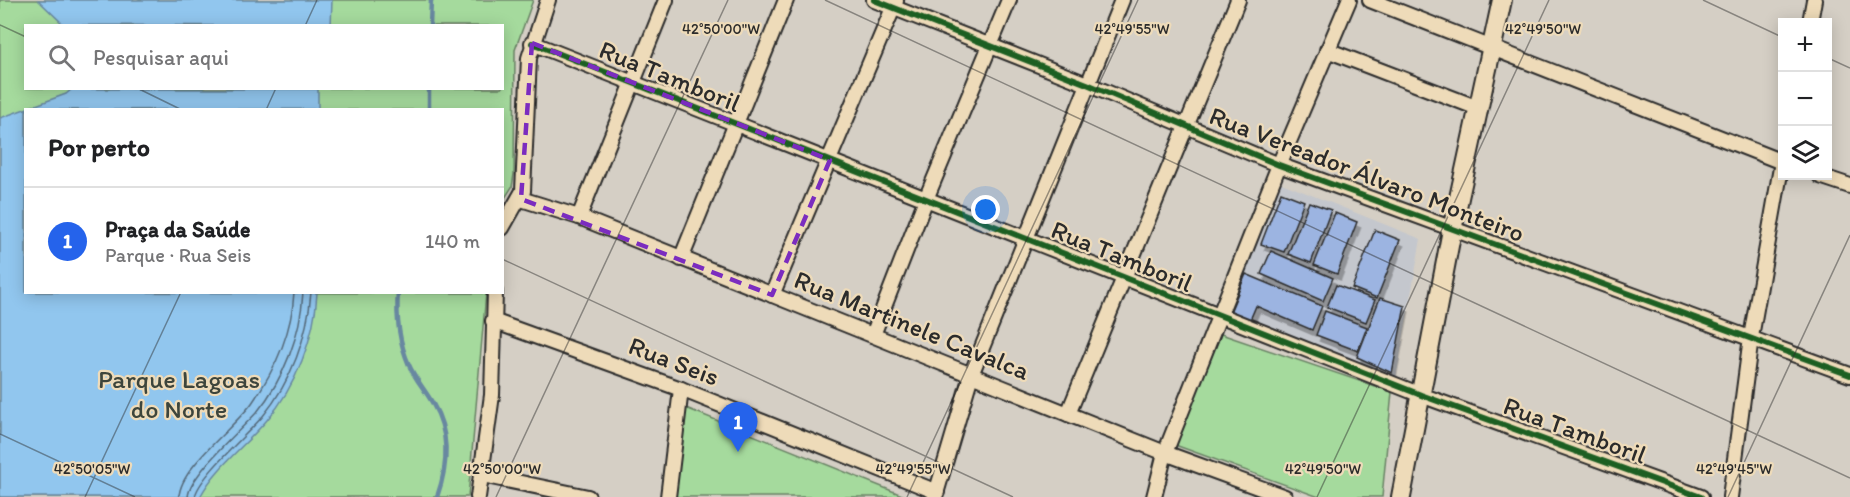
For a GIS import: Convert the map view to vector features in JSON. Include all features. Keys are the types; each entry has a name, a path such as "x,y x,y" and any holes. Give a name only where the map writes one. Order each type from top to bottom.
{"street":[{"path":"504,224 521,199 527,76 532,43 548,0"},
{"path":"579,217 666,0"},
{"path":"681,259 786,0"},
{"name":"Rua Vereador Álvaro Monteiro","path":"874,0 895,4 991,47 1087,84 1279,165 1452,230 1752,337 1850,375"},
{"path":"873,335 926,199 1010,0"},
{"path":"936,494 971,375 1122,0"},
{"path":"1068,414 1238,0"},
{"path":"1154,497 1165,453 1279,165 1349,0"},
{"path":"1371,0 1778,160"},
{"path":"1401,497 1452,230 1502,0"},
{"path":"1811,18 1814,0"},
{"path":"772,295 895,4"},
{"name":"Rua Tamboril","path":"532,43 634,81 1421,395 1701,497"},
{"path":"1327,50 1478,108"},
{"path":"1730,497 1752,337 1779,180"},
{"path":"1832,180 1850,186"},
{"name":"Rua Martinele Cavalca","path":"521,199 579,217 1165,453 1279,496"},
{"path":"478,497 492,395 495,294"},
{"name":"Rua Seis","path":"493,321 681,389 936,494"},
{"path":"668,497 681,389"},
{"path":"482,475 588,497"}],"highlighted area":[{"path":"532,43 830,160 772,295 521,199"}],"shaded area":[{"path":"1279,182 1421,239 1396,378 1229,312"}],"green space":[{"name":"Parque Lagoas do Norte","path":"0,0 533,0 515,50 514,174 512,187 504,199 504,108 24,108 24,294 486,294 468,497 0,497"},
{"path":"1221,334 1392,392 1382,497 1319,497 1175,445"},
{"path":"686,408 907,497 673,497"}],"water":[{"path":"38,0 332,0 331,24 63,24"},
{"path":"71,90 318,90 318,108 28,108 66,94"},
{"path":"24,109 24,294 317,294 308,343 287,392 267,420 222,466 200,497 0,497 0,118"}],"building":[{"path":"1281,192 1304,201 1284,252 1261,244"},
{"path":"1309,202 1331,210 1311,263 1288,254"},
{"path":"1335,213 1357,222 1337,274 1314,265"},
{"path":"1375,230 1400,240 1377,298 1352,288"},
{"path":"1271,251 1333,278 1323,301 1261,274"},
{"path":"1246,274 1322,306 1312,330 1256,306 1250,320 1230,312"},
{"path":"1336,285 1375,300 1366,322 1327,307"},
{"path":"1380,298 1405,306 1392,373 1357,357"},
{"path":"1325,311 1367,327 1358,351 1316,335"}],"waterway":[{"path":"430,24 431,0"},
{"path":"429,90 429,108"},
{"path":"398,294 397,311 403,347 411,370 439,415 445,438 445,462 437,497"}],"cycle path":[{"path":"874,0 1087,84 1279,165 1850,375"},
{"path":"532,43 1421,395 1701,497"}],"place":[{"name":"Praça da Saúde","path":"738,452"}]}
